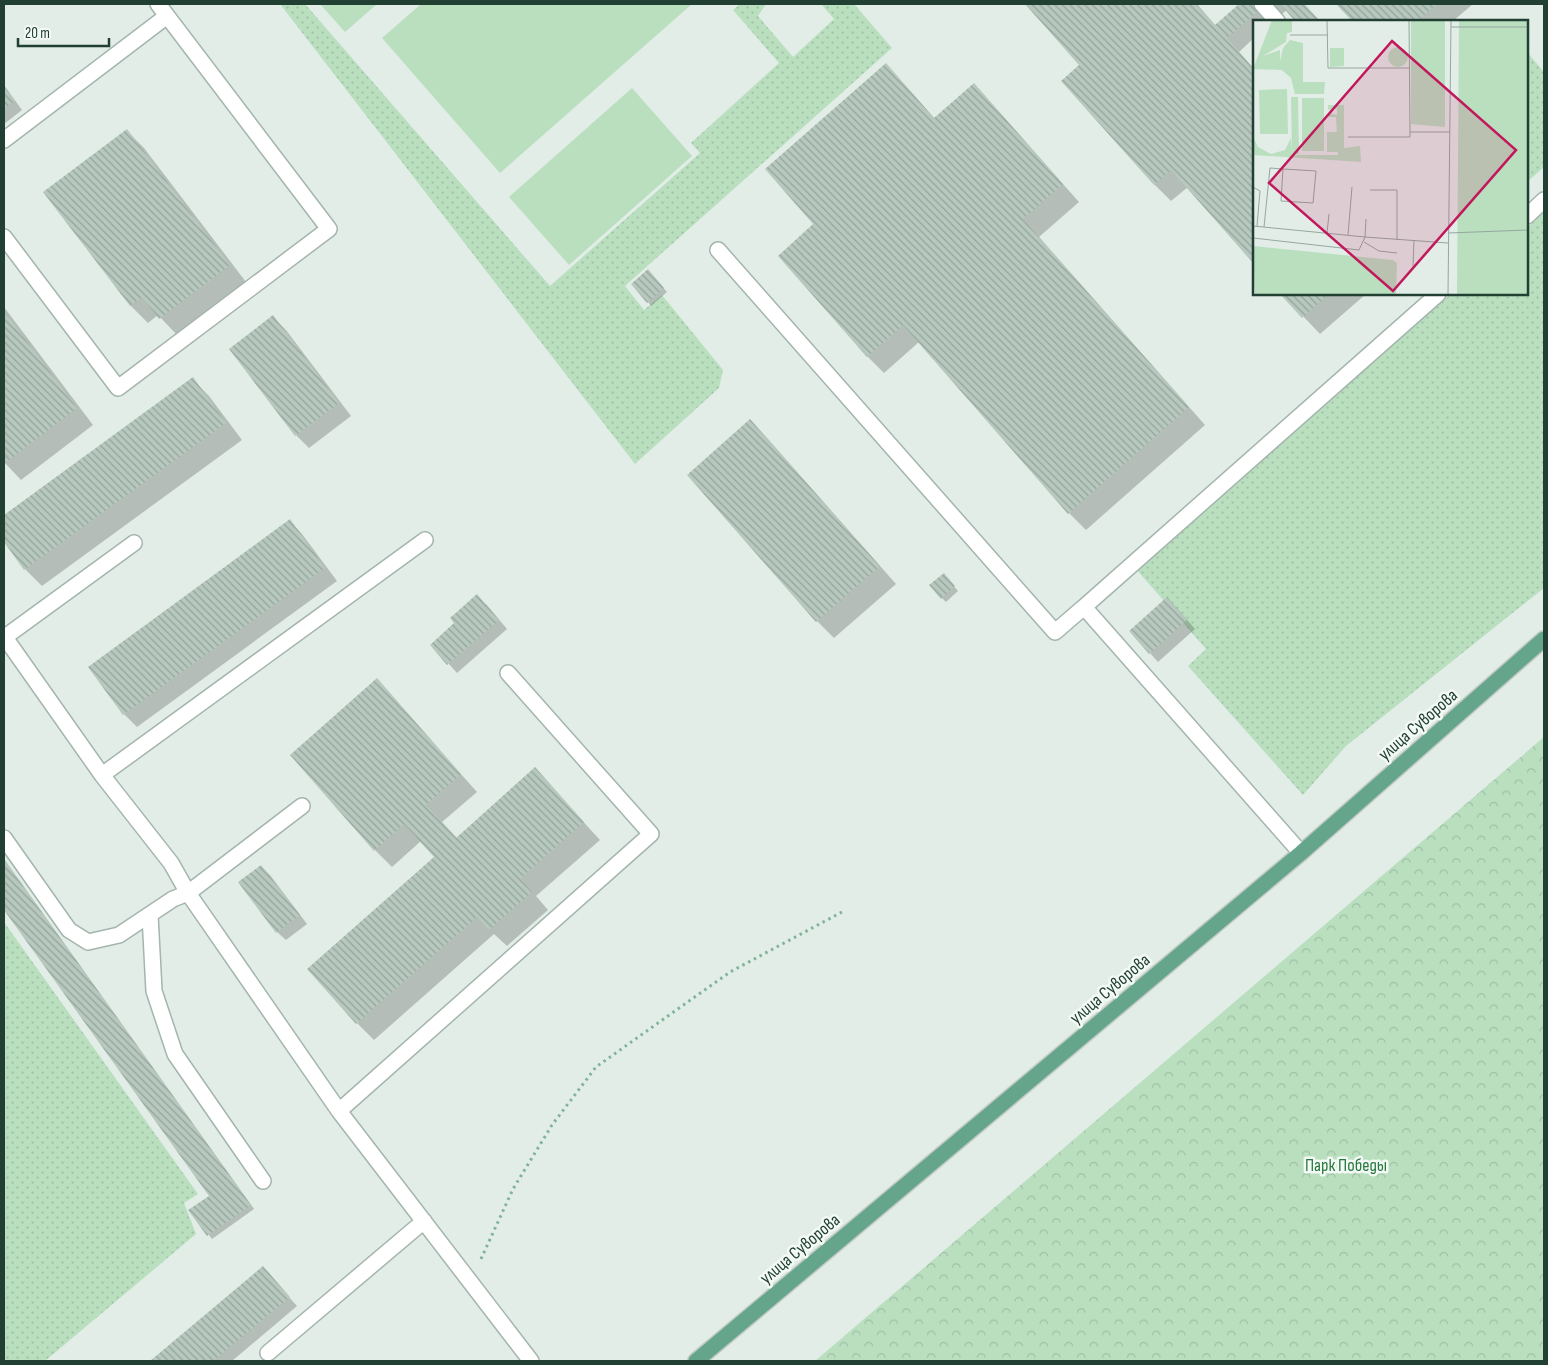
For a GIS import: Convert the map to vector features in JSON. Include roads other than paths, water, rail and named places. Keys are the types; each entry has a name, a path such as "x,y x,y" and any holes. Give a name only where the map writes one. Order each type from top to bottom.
{"main road":[{"name":"улица Суворова","path":"696,1361 1301,853 1544,639"}],"lane":[{"path":"1262,4 1277,20"},
{"path":"4,140 163,10 329,229 118,388 4,237"},
{"path":"1528,215 1544,200"},
{"path":"718,250 1055,632 1437,295"},
{"path":"102,775 425,540"},
{"path":"134,543 4,636 102,775 171,863 188,893 339,1111 531,1361"},
{"path":"1084,607 1301,853"},
{"path":"339,1111 651,834 508,673"},
{"path":"4,838 69,930 88,942 119,935 173,899 188,893 302,806"},
{"path":"150,915 154,991 175,1054 263,1181"},
{"path":"268,1353 424,1221"}],"park label":[{"name":"Парк Победы","path":"1346,1165"}]}
